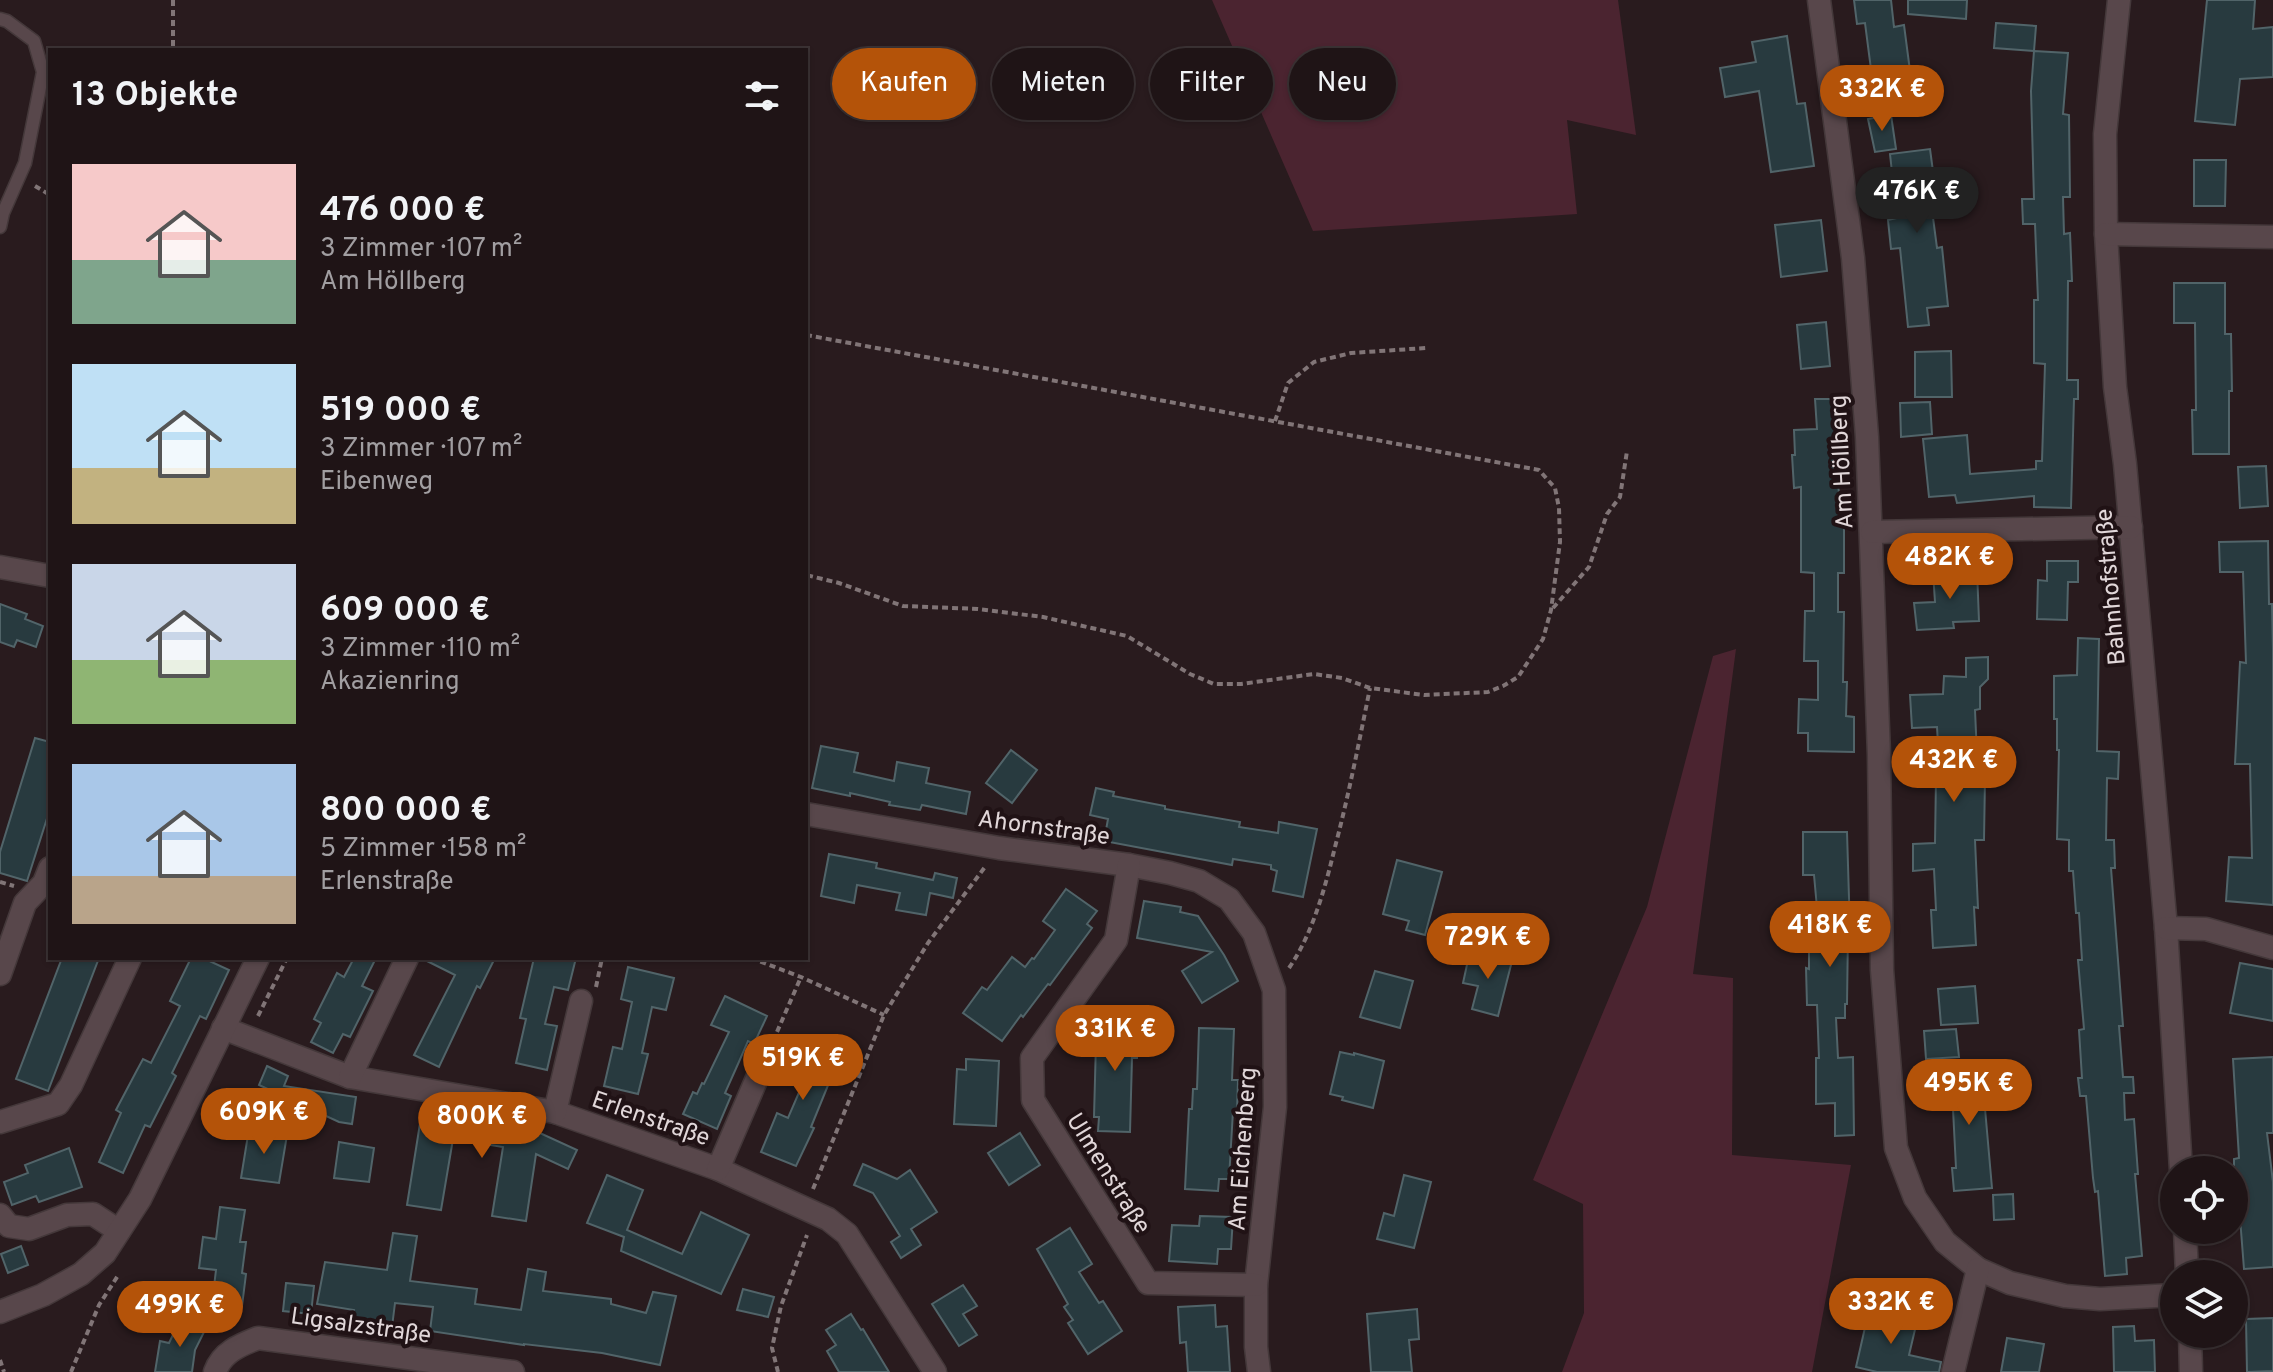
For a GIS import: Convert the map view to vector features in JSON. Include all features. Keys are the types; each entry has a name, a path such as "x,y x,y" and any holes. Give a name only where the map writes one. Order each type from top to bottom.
{"street":[{"name":"Am Höllberg","path":"1819,0 1853,258 1867,437 1879,755 1882,970 1896,1148 1915,1198 1945,1242 1978,1269 2010,1283 2065,1296 2100,1299 2160,1296"},
{"name":"Bahnhofstraße","path":"2119,0 2105,134 2106,234 2115,387 2131,527 2166,928 2180,1156"},
{"path":"2106,234 2273,237"},
{"path":"1872,532 2131,527"},
{"path":"0,567 48,576"},
{"name":"Ahornstraße","path":"808,814 999,848 1129,865 1199,881 1229,899 1254,933"},
{"name":"Ulmenstraße","path":"1129,865 1116,940 1032,1058 1033,1100 1148,1283 1256,1285"},
{"path":"0,974 25,903 44,883 48,873"},
{"path":"2166,928 2206,929 2273,948"},
{"name":"Am Eichenberg","path":"1254,933 1274,990 1275,1107 1256,1285 1259,1372"},
{"path":"0,1122 58,1104 71,1085 129,960"},
{"path":"0,1312 43,1295 81,1274 105,1253 140,1199 257,960"},
{"path":"350,1077 406,960"},
{"path":"555,1112 581,1001"},
{"name":"Erlenstraße","path":"223,1028 350,1077 555,1112 718,1169 828,1219 847,1234 935,1372"},
{"path":"718,1169 764,1062"},
{"path":"0,1215 9,1226 29,1229 67,1215 93,1214 119,1231"},
{"path":"1953,1372 1978,1269"},
{"name":"Ligsalzstraße","path":"215,1372 235,1346 258,1338 513,1372"},
{"path":"2190,1348 2191,1372"}],"lane":[{"path":"0,19 34,41 43,72 25,163 0,227"}],"path":[{"path":"173,0 173,48"},
{"path":"808,335 1539,470 1555,488 1560,542 1551,610 1543,639 1518,677 1488,692 1424,695 1370,688 1342,678 1314,674 1241,684 1214,684 1190,674 1127,636 1105,630 1043,617 978,609 903,606 808,575"},
{"path":"1275,421 1288,383 1314,362 1351,353 1426,348"},
{"path":"1551,610 1589,567 1607,514 1620,497 1627,451"},
{"path":"1274,990 1301,950 1326,882 1351,787 1370,688"},
{"path":"778,1372 772,1348 781,1306 810,1212 884,1015 928,943 999,848"},
{"path":"756,960 884,1015"},
{"path":"764,1062 801,977"},
{"path":"0,1360 4,1372"}],"shaded area":[{"path":"1212,0 1618,0 1636,135 1567,120 1577,214 1313,231 1264,120 1273,120 1273,48 1233,48"},
{"path":"1736,649 1693,974 1733,978 1732,1155 1851,1165 1812,1372 1562,1372 1584,1313 1583,1204 1533,1180 1647,907 1713,656"}],"building":[{"path":"1854,0 1891,0 1894,27 1904,25 1913,94 1875,100 1865,23 1857,24"},
{"path":"1908,0 1967,0 1966,19 1908,14"},
{"path":"2207,0 2255,0 2253,29 2273,27 2273,77 2240,79 2235,125 2195,121"},
{"path":"1996,23 2036,26 2034,51 1994,48"},
{"path":"1787,36 1797,104 1805,103 1814,166 1771,172 1759,91 1725,97 1720,68 1756,62 1752,42"},
{"path":"2034,51 2068,53 2063,114 2069,115 2070,197 2063,197 2064,234 2070,233 2072,281 2068,281 2067,380 2078,380 2078,399 2074,399 2071,508 2034,507 2034,496 1957,503 1955,495 1929,497 1923,439 1967,435 1970,474 2036,469 2036,461 2042,461 2045,364 2034,363 2034,300 2038,300 2035,224 2023,224 2022,199 2034,199 2031,91"},
{"path":"1891,115 1896,149 1875,152 1868,119"},
{"path":"1930,149 1938,209 1932,210 1937,248 1942,247 1948,306 1927,308 1929,325 1908,327 1900,248 1891,249 1889,230 1888,220 1897,218 1890,154"},
{"path":"2194,160 2226,160 2225,206 2194,206"},
{"path":"1821,220 1827,271 1781,277 1775,225"},
{"path":"2174,283 2225,283 2225,334 2231,334 2229,454 2193,454 2195,323 2174,323"},
{"path":"1826,322 1830,366 1801,369 1797,325"},
{"path":"1951,351 1952,397 1915,397 1915,352"},
{"path":"1815,399 1837,399 1844,484 1838,484 1844,521 1844,573 1838,573 1838,612 1844,612 1843,682 1847,682 1846,716 1854,717 1854,752 1808,751 1808,733 1798,733 1799,699 1818,700 1818,661 1804,661 1805,611 1814,611 1814,573 1801,572 1801,487 1794,488 1792,455 1795,455 1794,430 1817,429"},
{"path":"1930,402 1932,434 1901,437 1900,403"},
{"path":"2266,466 2268,506 2240,508 2238,467"},
{"path":"2268,541 2273,651 2273,905 2226,901 2229,857 2252,858 2250,764 2235,764 2240,662 2246,663 2243,572 2220,572 2219,542"},
{"path":"2047,561 2078,561 2078,582 2068,582 2067,620 2037,619 2038,580 2047,581"},
{"path":"1977,570 1979,621 1953,622 1954,628 1917,630 1914,603 1935,602 1933,572"},
{"path":"0,604 27,614 25,619 43,626 36,647 17,640 14,647 0,642"},
{"path":"2078,638 2099,639 2097,751 2119,752 2118,779 2107,778 2106,840 2114,840 2115,868 2111,868 2123,1026 2119,1026 2123,1077 2133,1077 2134,1093 2124,1093 2125,1120 2134,1119 2142,1256 2126,1258 2127,1274 2105,1276 2086,1096 2080,1096 2078,1078 2082,1078 2079,1030 2084,1029 2078,960 2082,960 2079,913 2076,913 2073,871 2069,871 2069,840 2057,839 2059,750 2057,719 2054,719 2054,676 2077,675"},
{"path":"1988,657 1988,679 1980,687 1980,709 1975,710 1978,778 1985,778 1984,840 1975,840 1976,945 1933,948 1931,910 1936,910 1934,869 1913,871 1913,844 1935,843 1936,778 1940,778 1937,727 1912,728 1910,695 1943,694 1944,676 1966,677 1966,658"},
{"path":"35,738 48,741 48,815 27,881 0,873 0,852"},
{"path":"821,746 858,753 854,772 894,781 897,762 929,768 926,783 970,792 966,814 922,805 920,810 889,805 890,802 850,793 850,796 812,788"},
{"path":"1011,750 1037,770 1012,803 986,783"},
{"path":"1096,788 1114,792 1113,796 1165,806 1165,809 1240,822 1239,827 1278,833 1279,822 1317,829 1303,897 1273,891 1277,871 1271,869 1271,865 1233,859 1232,865 1104,841 1108,819 1090,815"},
{"path":"1803,832 1847,832 1850,931 1847,1004 1845,1018 1836,1018 1838,1058 1853,1057 1854,1135 1835,1136 1835,1103 1816,1104 1816,1058 1819,1058 1817,1005 1807,1005 1806,968 1809,969 1809,932 1817,931 1817,908 1814,875 1803,875"},
{"path":"829,854 877,863 876,868 933,880 935,873 957,878 953,898 930,893 926,915 896,910 900,893 857,885 854,903 821,896"},
{"path":"1397,860 1442,872 1425,935 1406,930 1409,921 1383,914"},
{"path":"1066,889 1097,911 1087,924 1092,928 1050,985 1023,1017 1021,1015 1002,1041 963,1013 982,987 987,990 1012,957 1025,967 1034,959 1055,930 1043,921"},
{"path":"1144,901 1181,907 1180,912 1198,916 1238,981 1202,1003 1182,971 1212,952 1137,938"},
{"path":"1470,951 1512,961 1498,1016 1472,1009 1478,986 1463,983"},
{"path":"61,960 98,960 48,1091 16,1079"},
{"path":"190,960 207,960 229,970 206,1019 200,1016 172,1073 176,1076 150,1127 145,1125 123,1173 99,1162 121,1113 116,1110 143,1059 151,1063 180,1006 170,1001"},
{"path":"353,960 375,960 362,986 373,991 350,1037 343,1034 333,1053 311,1042 321,1023 314,1019 337,973 344,977"},
{"path":"425,960 494,960 480,988 477,986 439,1067 414,1055 455,975"},
{"path":"534,960 576,960 568,990 554,987 545,1024 557,1026 547,1070 516,1063 526,1019 520,1018"},
{"path":"2240,963 2273,969 2273,1021 2230,1013"},
{"path":"628,967 674,978 666,1010 652,1007 642,1053 648,1054 638,1094 604,1086 613,1047 622,1049 632,1002 621,999"},
{"path":"1375,971 1413,981 1400,1028 1360,1017"},
{"path":"1975,986 1978,1023 1941,1025 1938,989"},
{"path":"725,996 767,1016 754,1044 748,1041 725,1093 731,1096 717,1129 683,1114 693,1092 697,1094 704,1084 729,1032 711,1025"},
{"path":"1102,1017 1139,1019 1137,1058 1132,1058 1130,1132 1098,1131 1099,1117 1094,1117 1096,1042 1101,1042"},
{"path":"1199,1028 1234,1029 1232,1080 1238,1080 1237,1111 1233,1111 1229,1179 1219,1179 1218,1191 1185,1189 1189,1109 1192,1109 1193,1089 1197,1089"},
{"path":"1956,1029 1959,1057 1926,1059 1924,1031"},
{"path":"806,1036 842,1051 811,1127 814,1128 796,1166 761,1152 777,1113 788,1118 807,1074 791,1067"},
{"path":"1340,1052 1384,1061 1373,1108 1330,1094"},
{"path":"2273,1057 2273,1133 2267,1133 2273,1182 2273,1267 2248,1269 2248,1260 2243,1260 2242,1244 2248,1244 2248,1156 2239,1156 2233,1059"},
{"path":"966,1059 999,1061 996,1126 954,1124 957,1069 966,1070"},
{"path":"1981,1063 1992,1188 1954,1191 1953,1109 1949,1109 1946,1065"},
{"path":"267,1066 288,1076 284,1086 356,1097 352,1124 339,1122 259,1085"},
{"path":"422,1111 529,1128 577,1150 568,1169 536,1154 526,1221 492,1216 503,1147 453,1139 441,1210 407,1205"},
{"path":"249,1129 287,1135 279,1183 241,1178"},
{"path":"1020,1133 1040,1165 1009,1185 988,1153"},
{"path":"339,1142 374,1148 369,1182 334,1178"},
{"path":"69,1148 82,1187 39,1202 36,1196 12,1205 4,1182 28,1173 25,1165"},
{"path":"863,1164 897,1179 910,1170 937,1212 911,1229 921,1245 901,1258 891,1242 900,1236 873,1193 854,1185"},
{"path":"607,1175 643,1190 627,1230 682,1254 701,1212 749,1235 721,1294 621,1251 624,1237 587,1223"},
{"path":"1404,1175 1431,1182 1414,1248 1377,1239 1384,1213 1394,1216"},
{"path":"2013,1194 2014,1219 1994,1220 1993,1195"},
{"path":"220,1207 245,1210 240,1242 246,1242 242,1306 212,1303 216,1270 199,1268 203,1237 216,1239"},
{"path":"1200,1216 1233,1217 1231,1249 1218,1249 1217,1264 1169,1261 1172,1225 1199,1226"},
{"path":"1070,1228 1092,1264 1079,1272 1122,1331 1088,1354 1068,1323 1073,1320 1064,1307 1068,1304 1037,1249"},
{"path":"393,1233 417,1236 410,1281 477,1289 475,1304 521,1310 528,1269 546,1272 543,1291 611,1299 611,1304 646,1313 653,1292 676,1296 660,1365 602,1353 430,1331 433,1307 395,1303 392,1327 352,1322 354,1310 317,1304 325,1262 387,1270"},
{"path":"21,1246 28,1265 8,1273 1,1254"},
{"path":"286,1283 314,1286 311,1314 283,1311"},
{"path":"963,1285 977,1306 963,1314 977,1335 959,1346 932,1304"},
{"path":"743,1289 774,1297 768,1317 737,1310"},
{"path":"1215,1305 1216,1327 1227,1326 1230,1372 1188,1372 1186,1342 1180,1343 1178,1307"},
{"path":"1417,1309 1419,1339 1409,1340 1412,1372 1371,1372 1367,1314"},
{"path":"1869,1310 1917,1321 1909,1355 1941,1362 1939,1372 1877,1372 1856,1367"},
{"path":"851,1314 889,1372 839,1372 827,1351 836,1345 826,1330"},
{"path":"181,1318 205,1330 195,1350 192,1372 155,1372 160,1341 169,1343"},
{"path":"2273,1318 2273,1371 2247,1372 2248,1319"},
{"path":"2134,1326 2135,1341 2154,1340 2155,1372 2114,1372 2113,1327"},
{"path":"2007,1338 2044,1344 2039,1372 2001,1372"}]}
